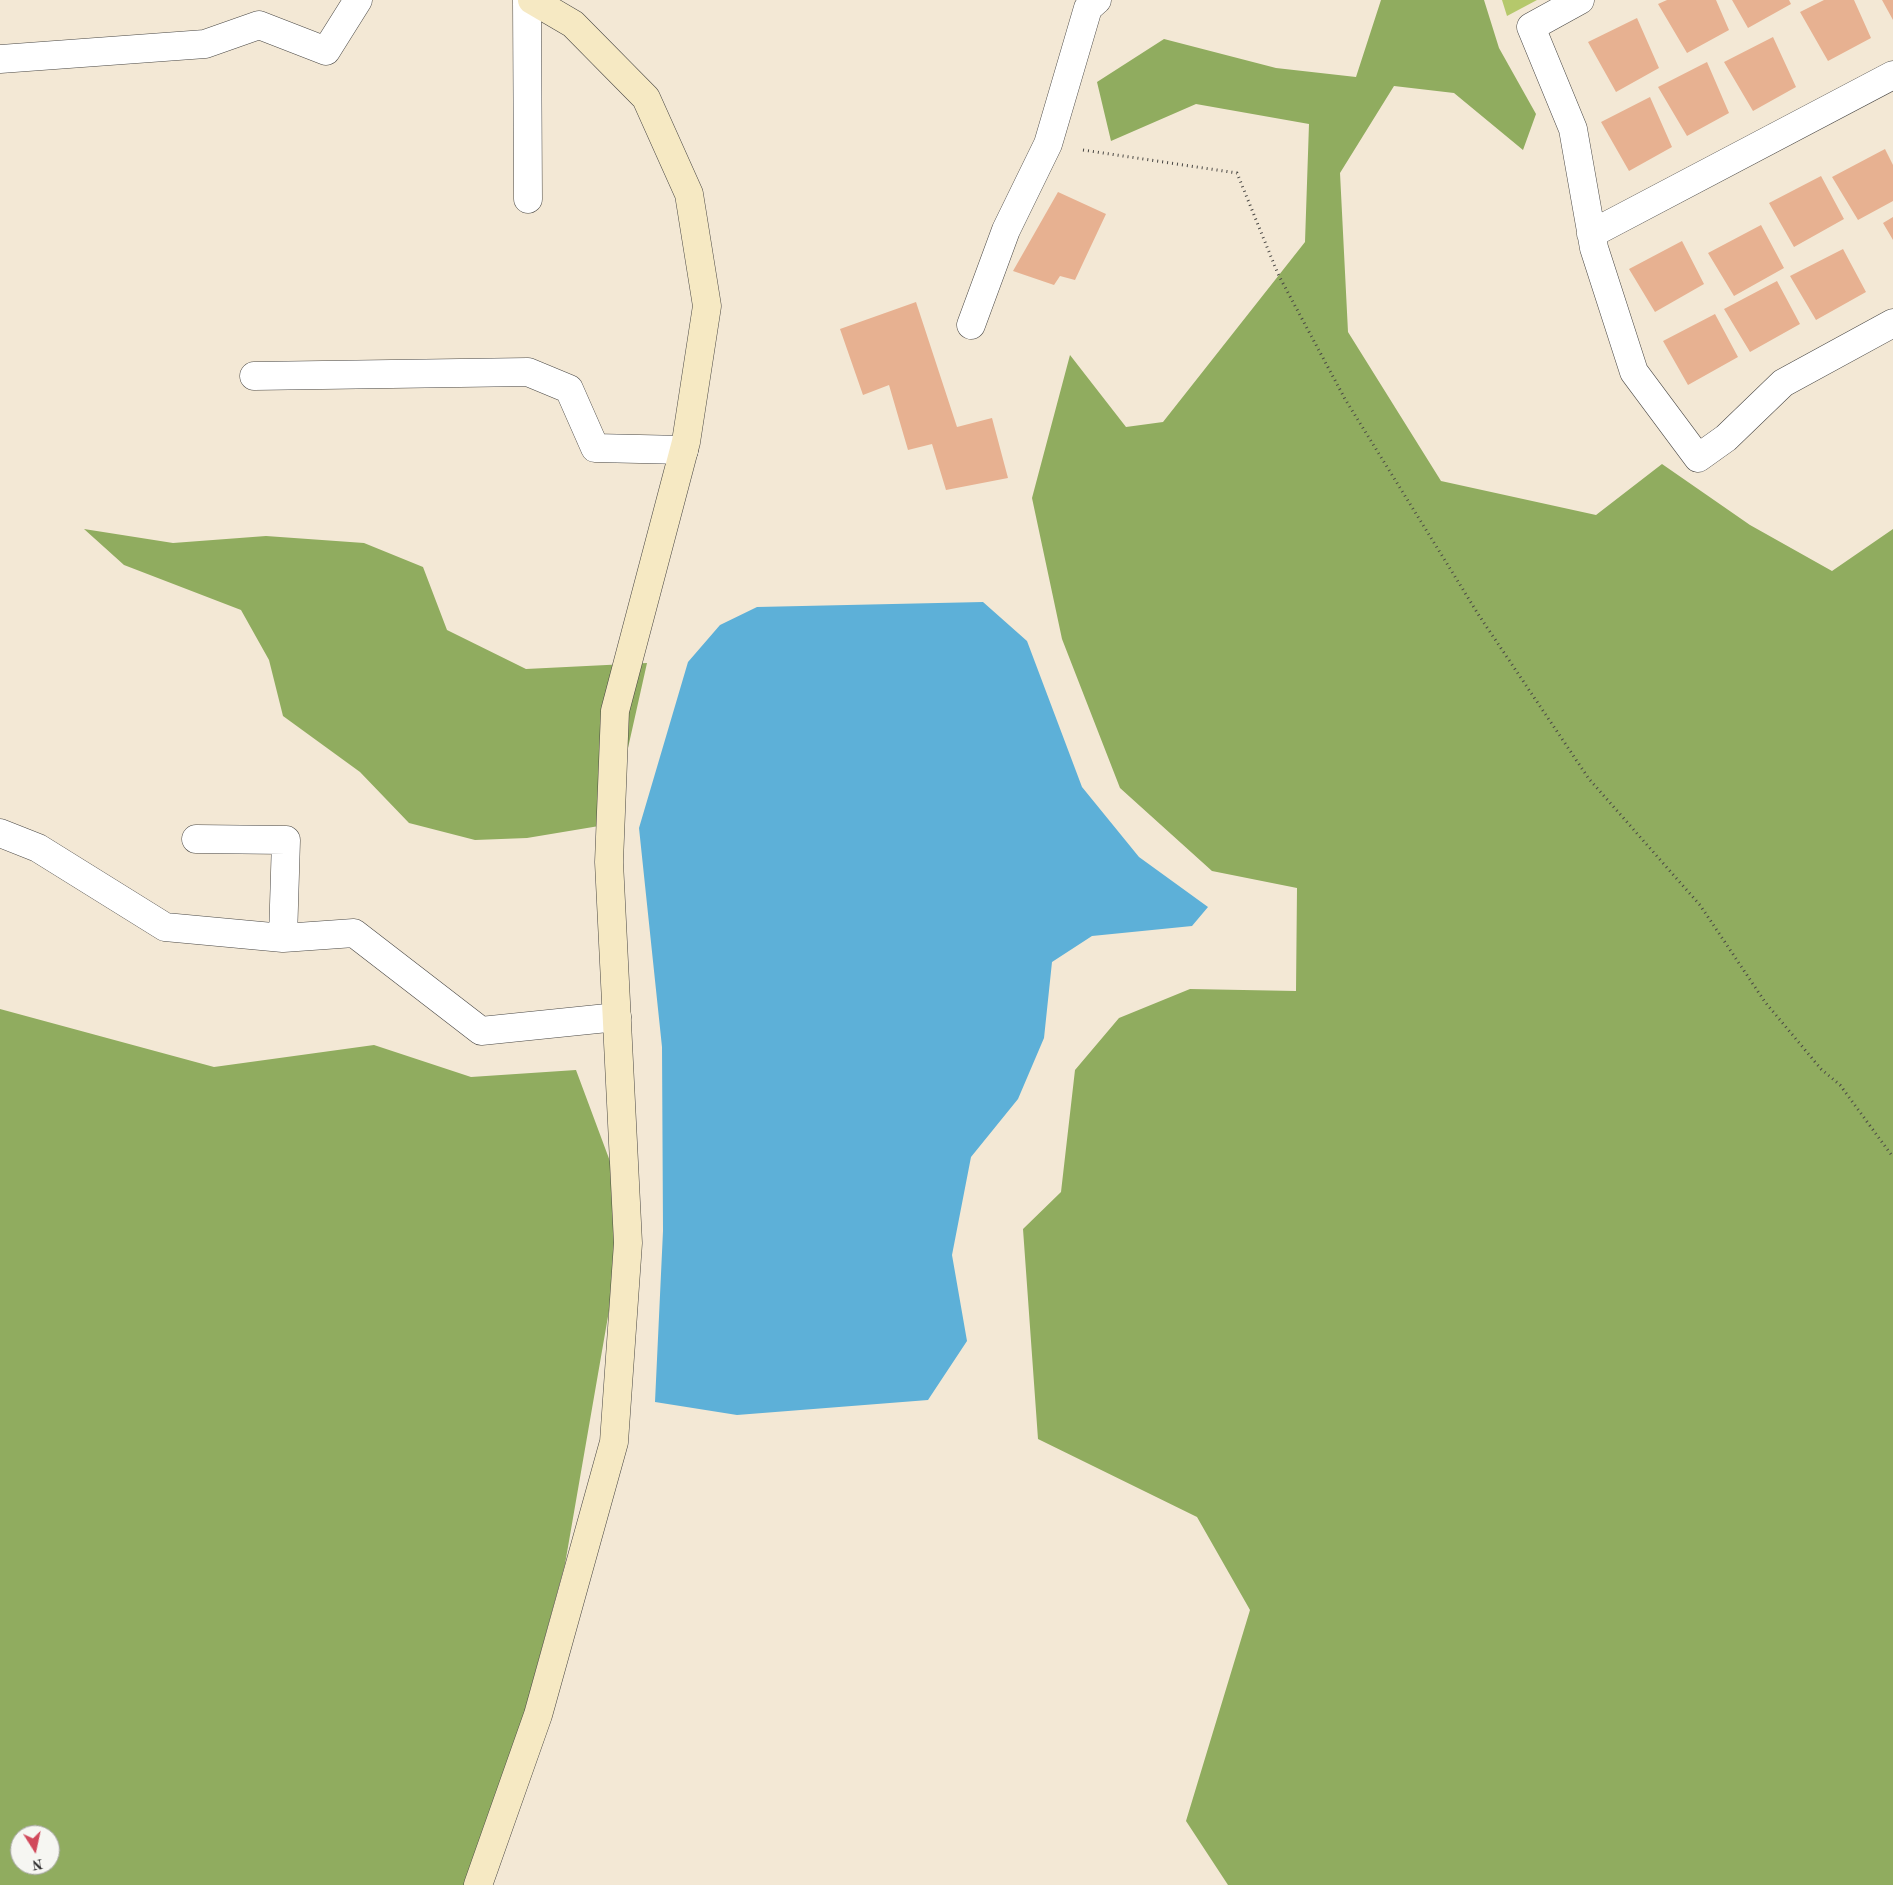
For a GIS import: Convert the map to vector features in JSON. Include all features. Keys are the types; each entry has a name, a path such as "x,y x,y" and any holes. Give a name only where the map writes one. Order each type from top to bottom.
{"street":[{"path":"0,59 205,44 259,25 326,51 358,0"},
{"path":"527,0 528,199"},
{"path":"478,1885 538,1715 614,1442 628,1243 609,862 615,710 684,450 707,306 690,194 646,98 573,24 532,0"},
{"path":"971,325 1006,230 1048,144 1088,8 1097,0"},
{"path":"1580,0 1531,27 1573,129 1594,248 1634,372 1698,458 1726,438 1783,383 1893,323"},
{"path":"1591,234 1893,75"},
{"path":"254,376 528,372 569,389 595,448 684,450"},
{"path":"0,832 38,848 165,927 283,938 354,933 480,1031 617,1018"},
{"path":"196,839 286,840 283,938"}],"path":[{"path":"1048,144 1237,173 1278,274 1345,399 1480,617 1589,779 1700,905 1765,1002 1821,1069 1840,1085 1893,1157"}],"green space":[{"path":"1381,0 1484,0 1499,48 1536,114 1523,150 1454,93 1394,86 1340,173 1348,332 1441,481 1596,515 1662,464 1750,525 1832,571 1893,529 1893,1885 1228,1885 1186,1821 1250,1610 1197,1517 1038,1439 1023,1229 1061,1192 1075,1070 1119,1018 1190,989 1296,991 1297,888 1212,871 1120,788 1062,639 1032,498 1070,355 1126,427 1163,422 1305,242 1309,124 1196,104 1111,141 1097,82 1164,39 1276,68 1356,77"},
{"path":"1502,0 1537,0 1507,16"},
{"path":"84,529 173,543 266,536 364,543 423,567 447,630 526,669 647,663 611,824 527,838 475,840 409,823 360,772 283,716 269,660 241,610 124,565"},
{"path":"0,1009 214,1067 374,1045 471,1077 576,1070 627,1207 565,1564 477,1885 0,1885"}],"water":[{"path":"983,602 1027,641 1082,787 1139,857 1208,907 1192,926 1092,936 1052,962 1044,1038 1018,1099 971,1157 952,1255 967,1341 928,1400 737,1415 655,1402 663,1231 662,1047 639,828 688,662 720,625 757,607"}],"building":[{"path":"1667,0 1716,0 1729,30 1687,53 1658,4"},
{"path":"1732,0 1789,0 1791,4 1748,28"},
{"path":"1824,0 1854,0 1871,38 1828,61 1800,12"},
{"path":"1882,0 1893,0 1893,20"},
{"path":"1637,18 1659,68 1616,92 1588,42"},
{"path":"1773,37 1796,87 1753,111 1724,62"},
{"path":"1707,62 1729,113 1687,136 1658,87"},
{"path":"1650,97 1672,147 1629,171 1601,122"},
{"path":"1885,149 1893,165 1893,201 1858,220 1832,177"},
{"path":"1821,176 1844,219 1794,247 1769,203"},
{"path":"1058,192 1106,214 1075,280 1060,276 1054,285 1013,271"},
{"path":"1893,217 1893,240 1883,223"},
{"path":"1761,225 1784,268 1734,296 1708,253"},
{"path":"1682,241 1704,284 1655,312 1629,269"},
{"path":"1843,249 1866,292 1816,320 1790,276"},
{"path":"1777,281 1800,324 1750,352 1724,309"},
{"path":"916,302 957,427 992,418 1008,478 946,490 932,444 908,450 889,385 863,395 840,329"},
{"path":"1715,314 1738,357 1688,385 1663,341"}]}
